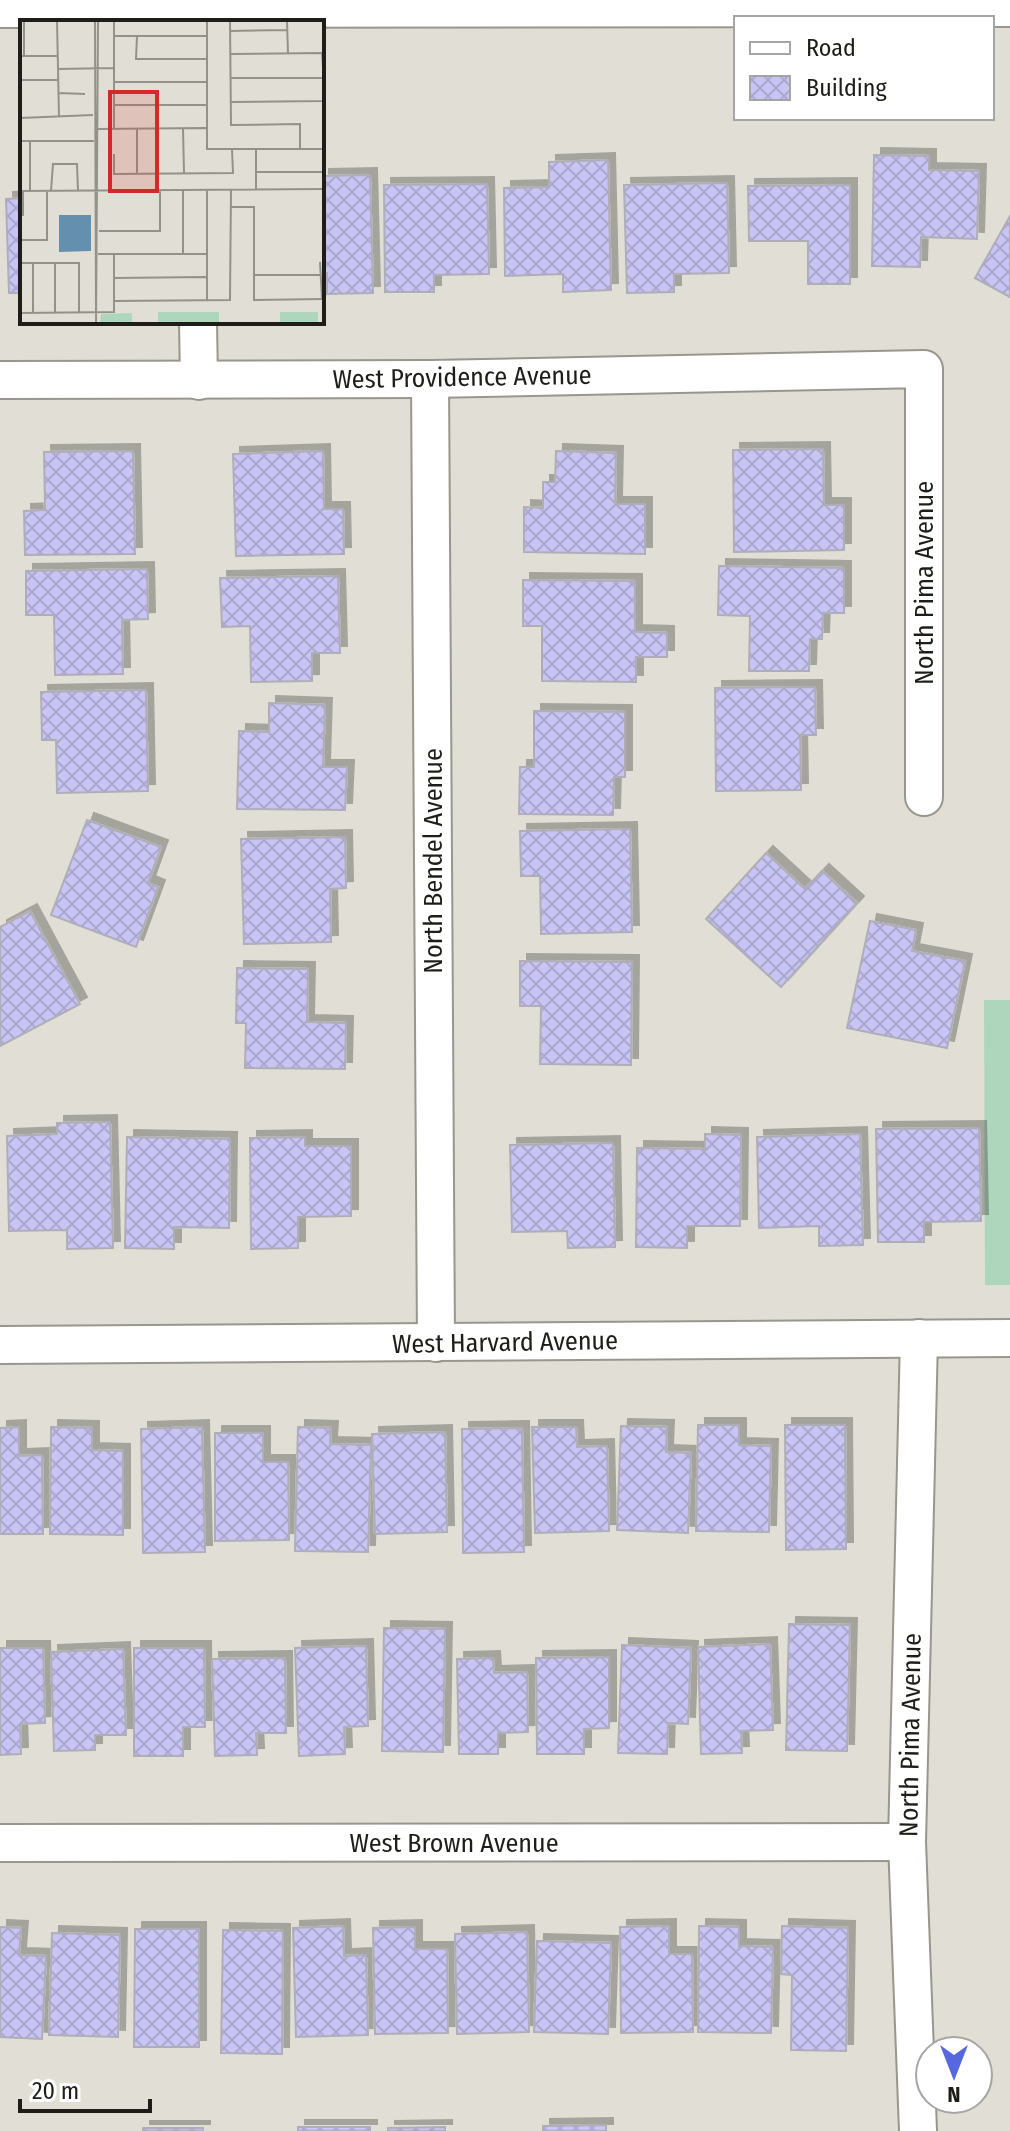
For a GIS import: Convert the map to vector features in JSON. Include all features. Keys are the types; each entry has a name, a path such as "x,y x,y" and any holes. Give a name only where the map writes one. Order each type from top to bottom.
{"main road":[{"path":"0,5 191,13 1010,4"}],"street":[{"path":"198,324 199,381"},
{"name":"West Providence Avenue","path":"0,380 430,379 924,369"},
{"name":"North Pima Avenue","path":"924,369 924,797"},
{"name":"North Bendel Avenue","path":"430,379 436,1343"},
{"name":"North Pima Avenue","path":"918,2131 907,1842 919,1338"},
{"name":"West Harvard Avenue","path":"0,1345 1010,1338"},
{"name":"West Brown Avenue","path":"0,1843 907,1842"}],"green space":[{"path":"984,1000 1010,1000 1010,1285 985,1285"}],"building":[{"path":"874,155 929,156 929,170 979,171 977,239 921,237 920,267 872,266"},
{"path":"608,160 611,290 563,292 563,274 505,276 504,188 549,187 549,162"},
{"path":"370,175 373,293 327,294 327,273 324,273 324,176"},
{"path":"727,183 729,273 674,274 674,292 627,293 624,185"},
{"path":"487,184 489,274 434,275 434,292 385,292 384,185"},
{"path":"850,185 850,284 808,284 808,241 749,241 748,186"},
{"path":"20,198 20,293 9,293 6,199"},
{"path":"1010,216 1010,297 975,278"},
{"path":"823,449 824,505 844,505 844,550 734,552 733,450"},
{"path":"133,451 135,554 25,555 24,511 45,510 44,452"},
{"path":"323,451 324,509 343,509 344,554 236,556 233,454"},
{"path":"556,451 616,453 615,504 645,504 645,554 524,552 524,507 543,508 543,482 555,482"},
{"path":"719,566 844,568 844,613 823,613 822,639 810,639 809,671 749,671 750,616 718,615"},
{"path":"147,569 148,619 122,620 123,674 55,675 54,615 26,615 26,571"},
{"path":"338,576 340,653 312,653 312,681 251,682 250,626 222,627 220,578"},
{"path":"523,580 635,581 635,632 667,633 667,657 636,657 636,682 542,681 542,626 523,626"},
{"path":"815,687 816,735 800,735 801,790 716,791 715,688"},
{"path":"146,690 148,791 57,793 56,740 42,740 41,692"},
{"path":"269,703 325,705 323,767 347,767 345,810 237,809 239,731 269,732"},
{"path":"534,711 625,712 625,777 614,777 613,815 519,814 520,767 534,767"},
{"path":"87,820 161,847 148,883 158,887 136,947 51,915"},
{"path":"630,829 632,932 541,934 540,876 521,876 520,831"},
{"path":"345,837 346,888 330,889 331,942 244,944 241,839"},
{"path":"766,853 805,889 822,871 857,903 781,987 706,919"},
{"path":"30,911 80,1004 0,1046 0,927"},
{"path":"870,921 916,930 912,951 965,961 947,1048 847,1028"},
{"path":"520,961 632,962 631,1065 540,1064 541,1006 520,1006"},
{"path":"237,968 308,969 307,1022 346,1023 345,1069 245,1068 246,1023 236,1023"},
{"path":"110,1122 113,1248 67,1249 67,1230 9,1231 7,1136 57,1134 57,1123"},
{"path":"979,1128 981,1221 924,1222 924,1242 878,1242 876,1129"},
{"path":"705,1134 741,1135 740,1226 687,1226 687,1248 636,1247 637,1148 705,1149"},
{"path":"860,1134 863,1245 819,1246 819,1226 759,1228 757,1137"},
{"path":"127,1137 230,1139 229,1228 174,1227 174,1249 125,1248"},
{"path":"305,1137 305,1146 351,1146 351,1216 298,1217 298,1248 251,1249 250,1138"},
{"path":"613,1143 615,1247 568,1248 567,1231 512,1232 510,1145"},
{"path":"698,1425 739,1425 739,1445 771,1446 769,1532 696,1531"},
{"path":"785,1425 845,1425 846,1549 786,1550"},
{"path":"621,1426 667,1427 666,1452 691,1453 688,1533 617,1530"},
{"path":"19,1427 19,1456 42,1455 43,1534 0,1534 0,1428"},
{"path":"51,1427 92,1428 92,1450 123,1451 123,1535 50,1534"},
{"path":"202,1427 205,1552 143,1553 141,1429"},
{"path":"298,1427 331,1428 330,1444 371,1445 368,1552 295,1551"},
{"path":"532,1427 576,1427 577,1447 607,1446 609,1531 535,1533"},
{"path":"522,1428 524,1552 463,1553 462,1429"},
{"path":"445,1432 447,1532 375,1534 372,1434"},
{"path":"215,1433 263,1433 263,1462 288,1462 289,1540 215,1541"},
{"path":"789,1624 850,1625 847,1751 786,1750"},
{"path":"384,1628 445,1629 443,1752 382,1751"},
{"path":"770,1644 773,1730 741,1731 742,1753 701,1754 698,1647"},
{"path":"622,1645 691,1648 688,1724 668,1723 667,1754 618,1753"},
{"path":"366,1646 368,1726 344,1727 345,1754 299,1756 295,1648"},
{"path":"0,1648 43,1648 45,1723 20,1724 21,1754 0,1755"},
{"path":"134,1648 204,1648 205,1727 183,1727 183,1756 134,1756"},
{"path":"123,1649 126,1735 95,1735 95,1750 54,1751 51,1652"},
{"path":"609,1657 609,1728 584,1729 584,1754 537,1754 536,1658"},
{"path":"285,1658 286,1733 256,1733 257,1755 215,1756 212,1659"},
{"path":"493,1658 494,1673 527,1672 528,1732 498,1733 498,1754 459,1754 457,1659"},
{"path":"343,1926 344,1956 366,1955 368,2035 296,2037 293,1928"},
{"path":"669,1926 669,1954 692,1954 693,2032 621,2033 620,1927"},
{"path":"699,1926 739,1927 739,1946 773,1947 771,2033 698,2032"},
{"path":"782,1926 848,1928 846,2051 791,2050 792,1975 781,1974"},
{"path":"0,1927 21,1928 19,1955 46,1956 42,2039 0,2037"},
{"path":"415,1927 415,1949 447,1949 448,2033 375,2034 373,1928"},
{"path":"135,1929 199,1929 199,2047 134,2047"},
{"path":"223,1930 283,1931 282,2054 221,2053"},
{"path":"527,1932 529,2032 457,2034 455,1934"},
{"path":"52,1933 120,1935 118,2037 49,2035"},
{"path":"537,1941 611,1943 608,2034 534,2032"},
{"path":"606,2125 606,2131 543,2131 543,2126"},
{"path":"298,2127 370,2127 370,2131 298,2131"},
{"path":"445,2127 445,2131 388,2131 388,2128"},
{"path":"143,2128 203,2128 203,2131 143,2131"}]}
